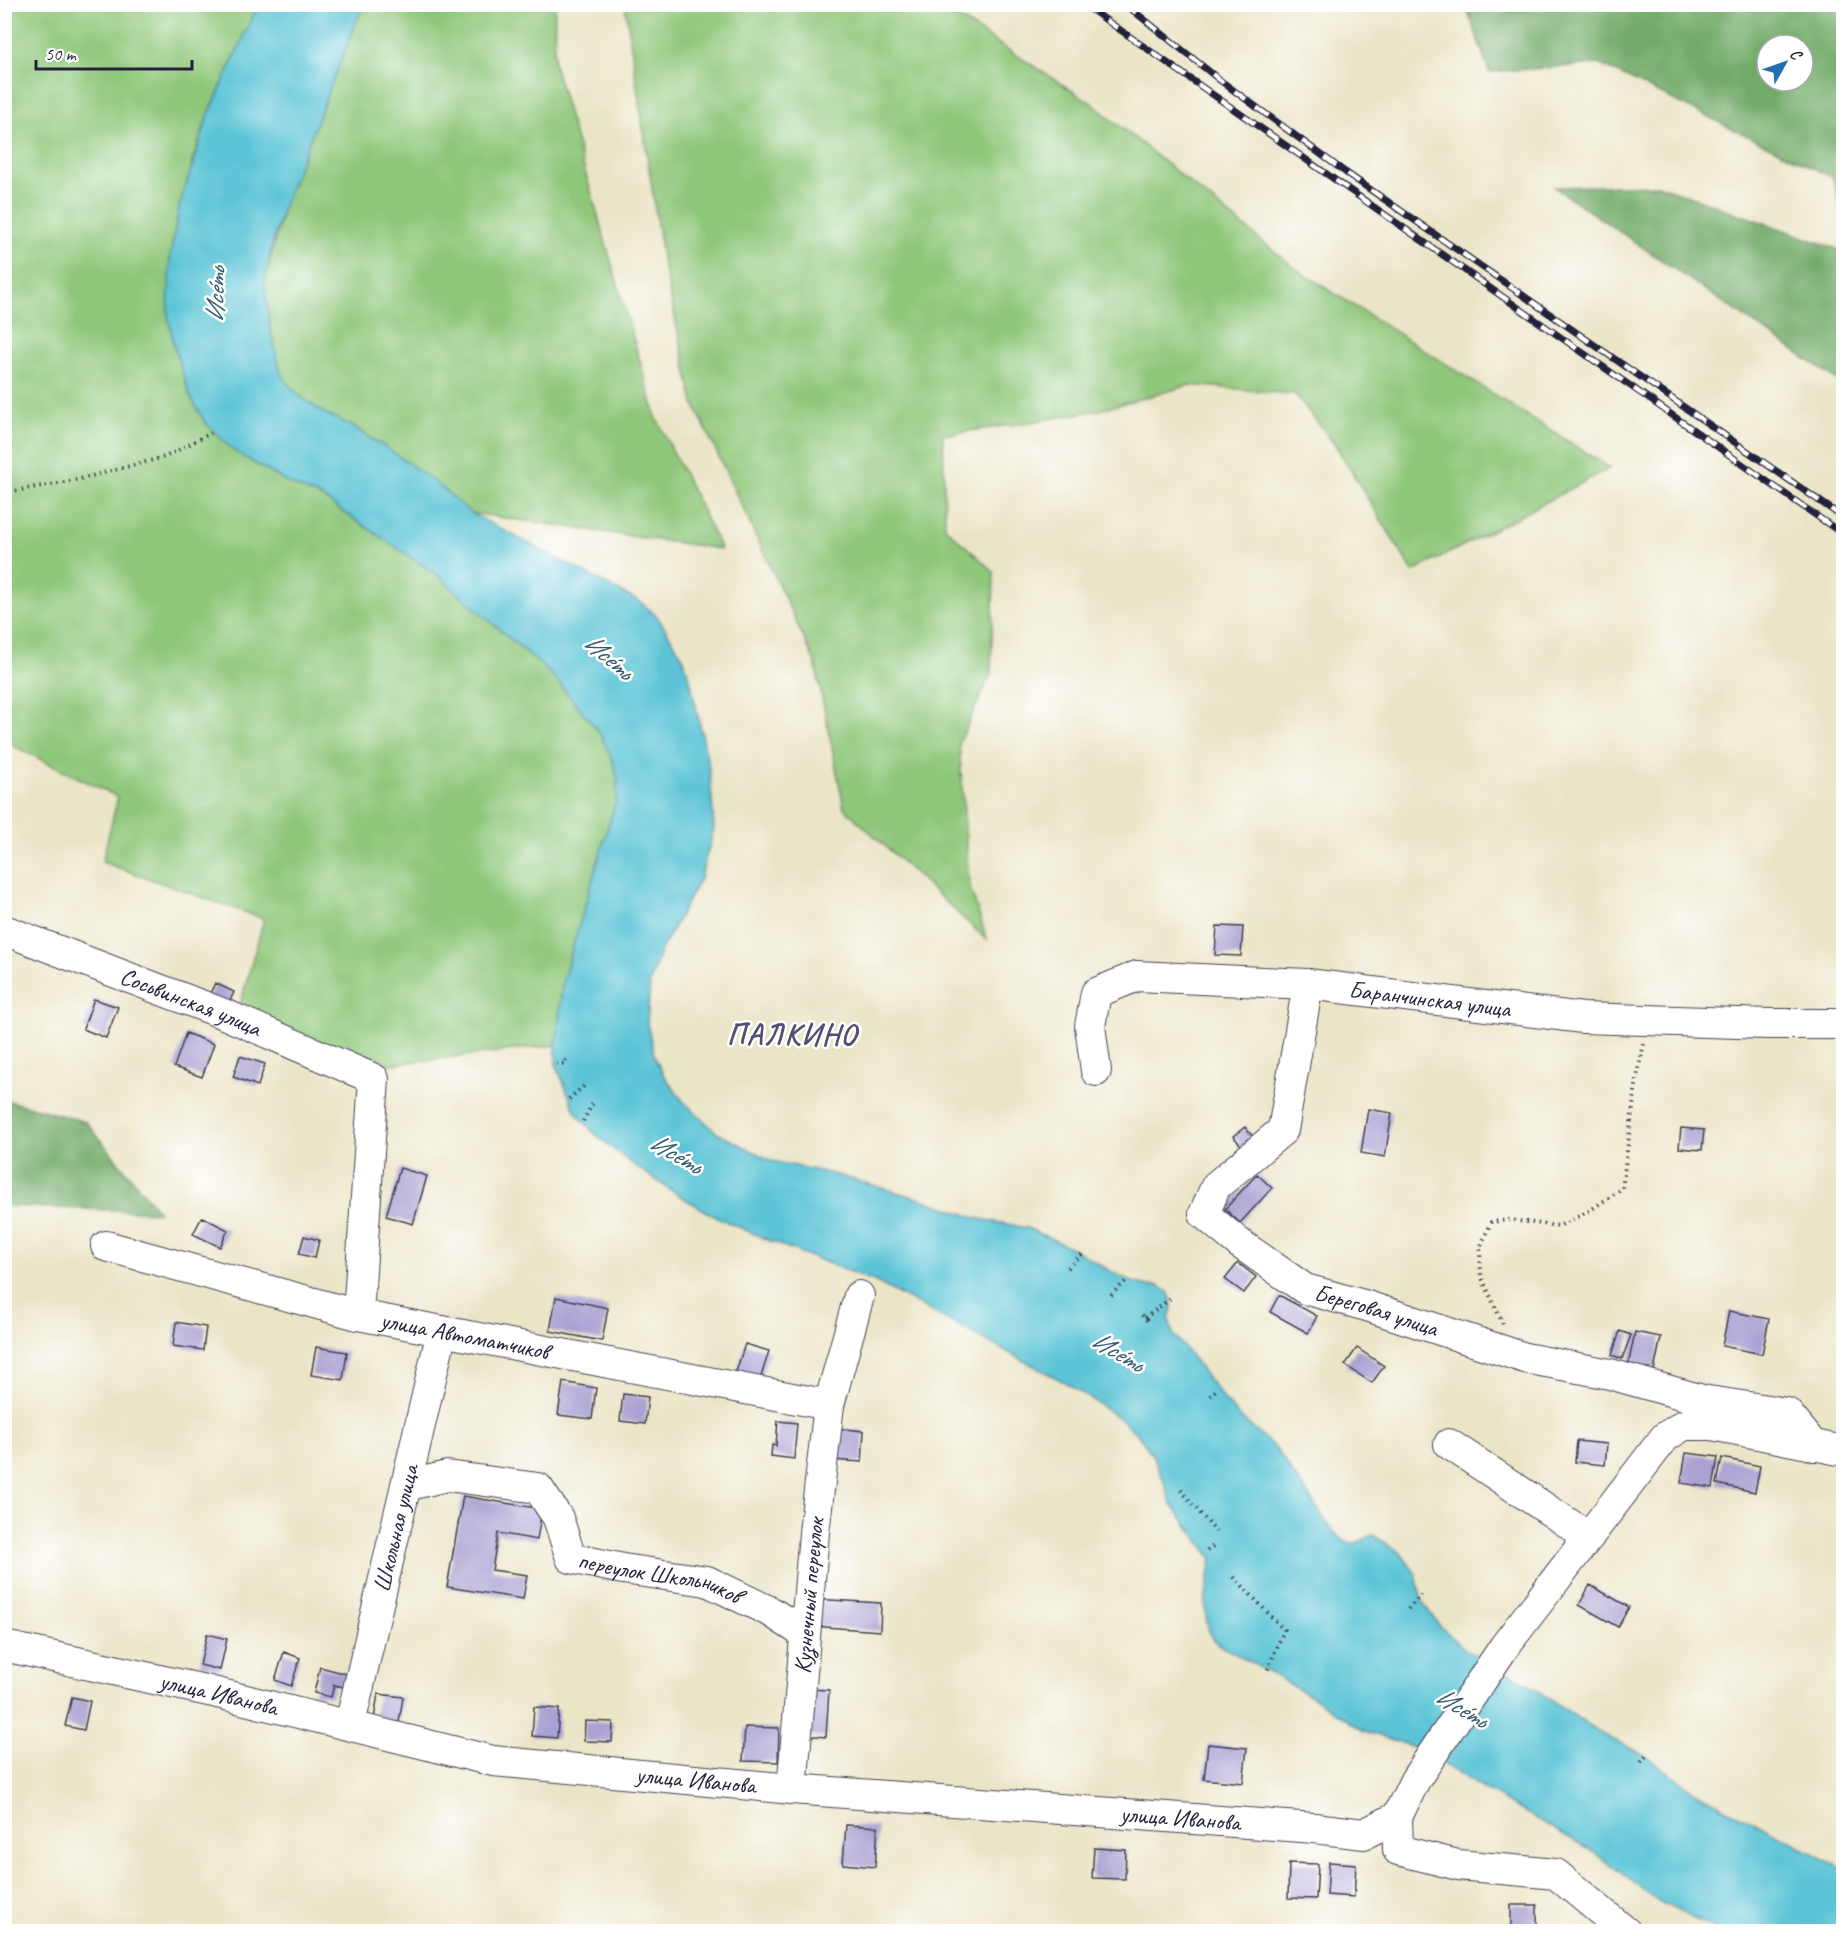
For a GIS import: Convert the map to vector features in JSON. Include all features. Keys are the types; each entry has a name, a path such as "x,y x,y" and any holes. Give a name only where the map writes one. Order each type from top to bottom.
{"street":[{"name":"Сосьвинская улица","path":"4,930 224,1014 374,1079 358,1316"},
{"name":"Баранчинская улица","path":"1096,1071 1090,1026 1096,993 1137,976 1308,984 1583,1018 1844,1024"},
{"name":"Береговая улица","path":"1308,984 1283,1130 1216,1186 1204,1214 1239,1243 1305,1289 1367,1306 1526,1358 1610,1374 1702,1400 1787,1413 1814,1446"},
{"name":"улица Автоматчиков","path":"106,1246 358,1316 829,1405"},
{"name":"Кузнечный переулок","path":"792,1789 805,1634 829,1405 859,1296"},
{"name":"Школьная улица","path":"350,1724 442,1331"},
{"path":"1626,1932 1556,1874 1458,1865 1398,1850 1397,1817 1415,1780 1504,1647 1665,1437 1684,1425 1712,1425 1844,1451"},
{"path":"1449,1444 1589,1537"},
{"name":"переулок Школьников","path":"406,1486 447,1476 538,1488 558,1518 571,1558 623,1569 707,1581 771,1612 805,1634"},
{"name":"улица Иванова","path":"4,1646 350,1724 493,1761 792,1789 1314,1828 1364,1834 1397,1817"}],"path":[{"path":"4,493 80,478 165,457 211,433"},
{"path":"1505,1328 1480,1276 1480,1248 1491,1222 1509,1220 1559,1226 1589,1211 1623,1189 1637,1077 1649,1020"},
{"path":"556,1065 565,1064 566,1057"},
{"path":"569,1099 585,1085"},
{"path":"584,1121 594,1101"},
{"path":"1068,1268 1082,1254"},
{"path":"1111,1295 1127,1280"},
{"path":"1145,1318 1171,1298"},
{"path":"1210,1396 1217,1389"},
{"path":"1181,1490 1216,1532"},
{"path":"1207,1551 1213,1546"},
{"path":"1234,1577 1284,1630 1266,1671"},
{"path":"1408,1609 1420,1595"},
{"path":"1641,1762 1646,1756"}],"green space":[{"path":"4,5 258,5 208,116 192,162 174,346 190,396 205,422 234,451 290,484 321,497 436,574 551,674 600,733 614,764 618,780 616,800 563,980 556,1045 385,1065 237,1015 264,919 102,862 118,797 5,742"},
{"path":"363,5 555,5 554,64 656,417 721,549 471,513 436,483 388,449 350,425 324,413 301,397 286,382 279,368 264,283 284,204"},
{"path":"625,5 938,5 1090,102 1299,271 1610,468 1413,572 1336,446 1295,394 1190,385 1099,410 943,435 945,527 994,572 991,674 959,743 969,884 987,940 844,808 815,662 694,404 663,263"},
{"path":"1466,5 1843,5 1843,217 1832,177 1599,64 1489,72"},
{"path":"1658,185 1843,251 1843,384 1554,187"},
{"path":"5,1100 86,1122 159,1212 5,1206"}],"water":[{"name":"Исе́ть","path":"258,5 363,5 284,204 264,283 279,369 286,382 301,397 324,413 350,425 388,449 436,483 471,513 640,602 657,616 683,657 709,767 714,829 700,879 660,952 650,982 647,1023 655,1058 665,1077 682,1100 717,1133 772,1161 833,1174 921,1199 976,1218 1027,1228 1072,1248 1132,1282 1159,1286 1168,1292 1171,1298 1172,1308 1169,1319 1173,1334 1235,1412 1277,1450 1329,1526 1340,1538 1354,1543 1373,1535 1400,1552 1416,1574 1422,1602 1439,1625 1466,1650 1523,1681 1600,1733 1646,1756 1695,1792 1843,1869 1843,1931 1719,1931 1660,1902 1589,1849 1456,1771 1411,1746 1364,1731 1311,1696 1216,1643 1210,1632 1206,1613 1206,1594 1212,1558 1172,1505 1152,1454 1138,1435 1123,1421 1068,1384 874,1281 770,1241 714,1216 628,1161 595,1134 575,1111 556,1064 556,1045 563,980 616,800 618,780 614,764 600,733 551,674 436,574 321,497 290,484 234,451 205,422 190,396 174,346 168,315 170,257 179,207 208,116"}],"building":[{"path":"1217,926 1243,927 1241,956 1215,955"},
{"path":"215,983 234,992 225,1011 206,1002"},
{"path":"94,999 118,1007 106,1038 83,1029"},
{"path":"186,1033 214,1044 202,1077 174,1067"},
{"path":"240,1056 265,1064 258,1086 233,1077"},
{"path":"1368,1109 1392,1113 1385,1157 1361,1153"},
{"path":"1245,1127 1257,1142 1246,1151 1233,1136"},
{"path":"1681,1128 1704,1130 1702,1150 1679,1148"},
{"path":"400,1168 427,1176 413,1224 386,1216"},
{"path":"1257,1174 1272,1188 1240,1223 1225,1209"},
{"path":"202,1217 228,1230 220,1247 193,1234"},
{"path":"304,1236 319,1240 315,1258 299,1254"},
{"path":"1238,1263 1256,1277 1244,1293 1225,1279"},
{"path":"1279,1295 1317,1316 1308,1333 1270,1312"},
{"path":"556,1297 608,1308 602,1341 550,1331"},
{"path":"1729,1311 1769,1319 1762,1354 1722,1346"},
{"path":"176,1322 206,1327 203,1350 173,1346"},
{"path":"1620,1331 1631,1335 1622,1359 1612,1355"},
{"path":"1635,1332 1661,1337 1654,1371 1628,1366"},
{"path":"745,1344 769,1351 760,1380 736,1372"},
{"path":"316,1347 347,1352 343,1380 311,1375"},
{"path":"1357,1348 1384,1366 1372,1383 1345,1365"},
{"path":"563,1382 596,1388 592,1419 558,1415"},
{"path":"623,1394 648,1397 645,1424 620,1421"},
{"path":"778,1421 797,1423 794,1459 771,1456 772,1445 776,1446"},
{"path":"834,1428 864,1431 862,1462 831,1460"},
{"path":"1577,1441 1607,1444 1605,1465 1575,1462"},
{"path":"1686,1453 1718,1457 1713,1488 1681,1483"},
{"path":"1722,1458 1760,1466 1755,1492 1717,1484"},
{"path":"463,1496 542,1509 537,1540 498,1533 492,1570 527,1575 523,1599 447,1587"},
{"path":"1590,1585 1629,1607 1618,1627 1579,1605"},
{"path":"813,1599 881,1603 880,1631 811,1626"},
{"path":"207,1634 227,1639 220,1670 200,1665"},
{"path":"284,1652 300,1658 291,1686 275,1680"},
{"path":"320,1667 351,1675 348,1688 334,1685 331,1697 314,1693"},
{"path":"806,1689 829,1690 826,1737 803,1735"},
{"path":"378,1694 403,1697 399,1722 374,1719"},
{"path":"72,1697 90,1701 84,1730 65,1726"},
{"path":"534,1707 559,1709 557,1738 532,1736"},
{"path":"585,1721 613,1722 612,1742 584,1741"},
{"path":"745,1727 779,1728 778,1762 743,1761"},
{"path":"1208,1744 1247,1748 1243,1783 1204,1779"},
{"path":"846,1825 878,1827 875,1867 843,1864"},
{"path":"1094,1848 1126,1850 1125,1879 1092,1878"},
{"path":"1329,1862 1356,1864 1354,1897 1327,1895"},
{"path":"1289,1863 1318,1864 1316,1899 1288,1898"},
{"path":"1511,1905 1537,1905 1537,1930 1511,1929"}],"railway":[{"path":"1083,4 1844,535"},
{"path":"1125,4 1221,81 1345,172 1844,518"}],"district":[{"name":"ПАЛКИНО","path":"792,1034"}]}
